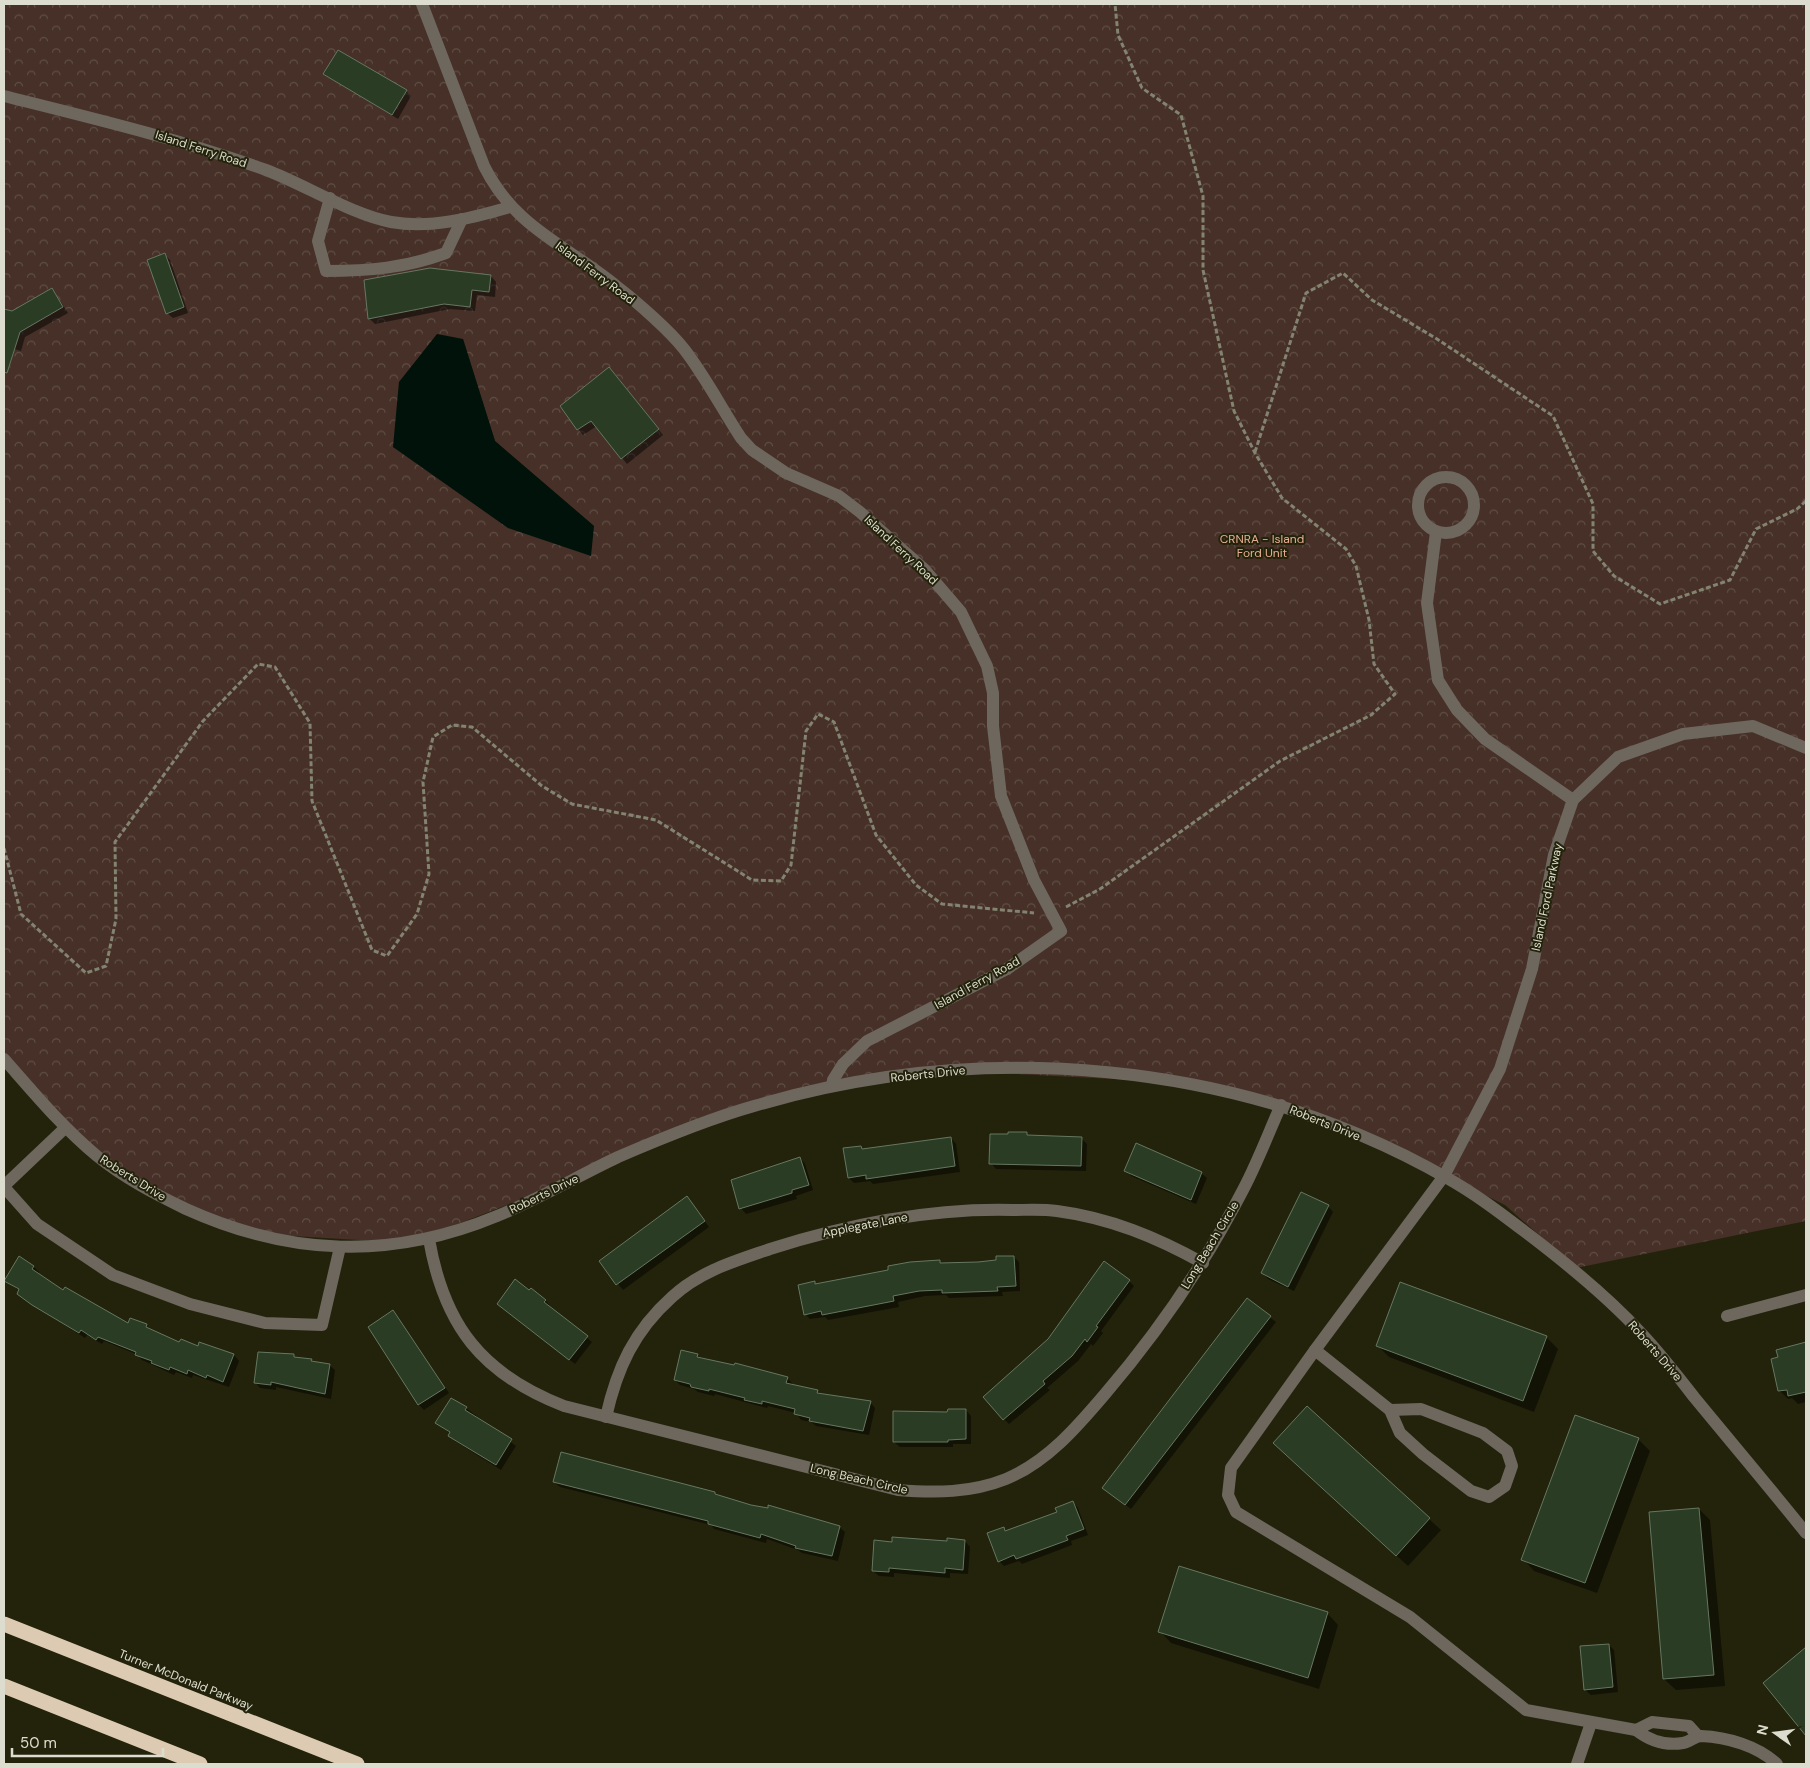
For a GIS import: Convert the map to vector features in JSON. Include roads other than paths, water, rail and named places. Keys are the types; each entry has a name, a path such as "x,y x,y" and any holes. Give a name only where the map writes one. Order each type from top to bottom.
{"highway":[{"name":"Turner McDonald Parkway","path":"4,1624 357,1764"},
{"path":"4,1686 200,1764"}],"street":[{"name":"Island Ferry Road","path":"422,4 484,166 494,186 510,207 531,226 620,288 683,348 741,438 752,450 786,473 839,496 860,512 924,569 961,612 987,666 993,693 993,726 1001,796 1034,880 1061,931 1007,969 867,1041 843,1064 833,1080 832,1086"},
{"name":"Island Ferry Road","path":"4,96 187,142 268,171 390,222 418,224 462,219 510,207"},
{"path":"330,198 318,241 326,271 376,270 422,262 446,253 462,219"},
{"path":"1440,477 1458,479 1471,493 1473,512 1463,528 1455,532 1436,532 1422,520 1417,503 1420,494 1424,486 1440,477"},
{"path":"1436,532 1427,603 1438,680 1457,710 1485,739 1572,800"},
{"name":"Island Ford Parkway","path":"1636,1730 1526,1710 1410,1617 1236,1512 1228,1495 1231,1468 1315,1350 1444,1176 1500,1069 1532,969 1554,855 1572,800 1618,757 1683,734 1753,726 1806,748"},
{"name":"Roberts Drive","path":"4,1059 65,1128 101,1159 152,1193 222,1225 296,1245 363,1248 429,1239 496,1217 618,1158 693,1126 755,1106 832,1086 948,1070 1062,1068 1176,1080 1240,1093 1281,1105 1377,1143 1444,1176 1480,1198 1570,1266 1642,1333 1806,1533"},
{"name":"Long Beach Circle","path":"429,1239 435,1272 446,1304 463,1333 484,1359 507,1378 536,1396 564,1406 606,1417 898,1490 941,1493 980,1487 1006,1479 1029,1467 1069,1437 1140,1353 1202,1263 1245,1187 1281,1105"},
{"path":"65,1128 4,1187 37,1224 112,1275 190,1304 265,1323 322,1325 340,1247"},
{"name":"Applegate Lane","path":"606,1417 614,1384 628,1350 649,1319 673,1295 722,1265 821,1233 880,1220 937,1212 990,1209 1055,1211 1094,1218 1132,1228 1168,1244 1202,1263"},
{"path":"1727,1316 1806,1295"},
{"path":"1315,1350 1390,1410 1400,1432 1423,1454 1471,1491 1489,1497 1506,1486 1512,1466 1507,1451 1483,1432 1421,1409 1390,1410"},
{"path":"1698,1736 1689,1726 1652,1722 1636,1730 1650,1741 1684,1743 1698,1736 1728,1739 1767,1755 1777,1764"},
{"path":"1577,1764 1592,1723"}],"park label":[{"name":"CRNRA - Island Ford Unit","path":"1262,546"}]}
